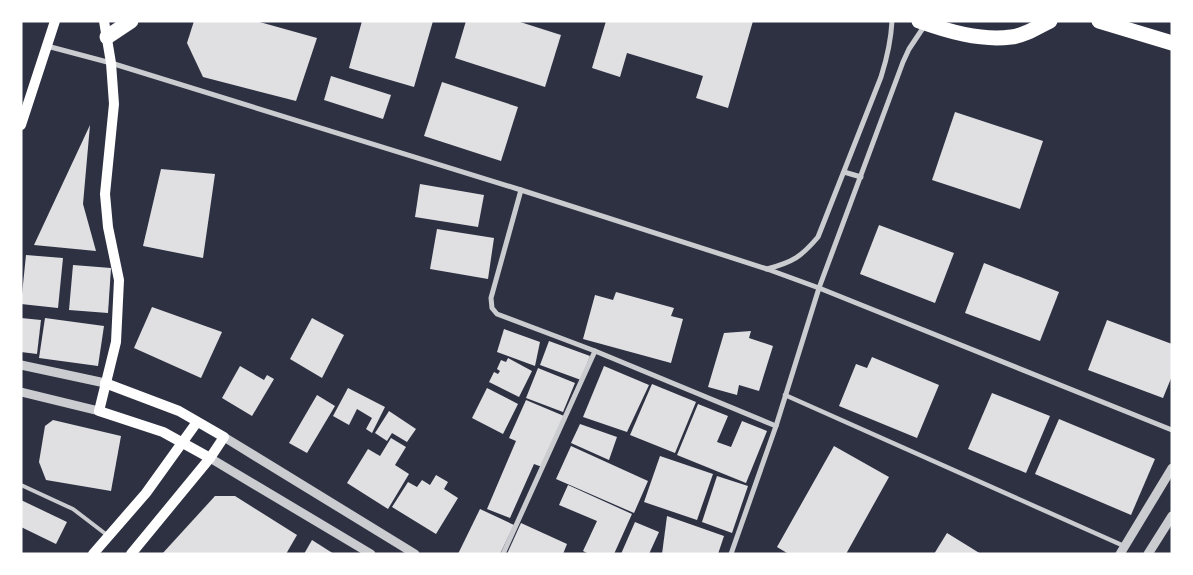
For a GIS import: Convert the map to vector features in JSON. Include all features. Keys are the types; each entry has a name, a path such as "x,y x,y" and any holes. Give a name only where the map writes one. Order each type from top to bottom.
{"highway":[{"path":"107,37 131,21"},
{"path":"922,22 943,29 973,35 1012,37 1050,21"},
{"path":"1099,21 1172,43"}],"main road":[{"path":"21,124 55,21"},
{"path":"104,21 111,63 114,104 105,194 108,226 116,261 119,289 116,342 99,411 163,432 210,458"},
{"path":"105,383 179,411 224,438 210,458 131,554"},
{"path":"93,554 146,492 197,422"}],"street":[{"path":"767,269 787,264 805,253 818,237 886,63 892,34 892,21"},
{"path":"731,554 776,426 819,288 903,62 922,22"},
{"path":"47,45 111,63 521,190 767,269 819,288 1172,430"},
{"path":"844,172 861,177"},
{"path":"521,190 491,298 492,308 497,314 595,351 776,426"},
{"path":"503,554 595,351"},
{"path":"21,365 105,383"},
{"path":"21,392 99,411"},
{"path":"785,395 1122,550 1172,468"},
{"path":"224,438 410,553"},
{"path":"210,458 371,554"},
{"path":"1148,554 1172,516"}],"lane":[{"path":"21,485 72,509 108,536"}],"building":[{"path":"194,21 256,21 317,38 296,101 203,77 187,43"},
{"path":"362,21 433,21 414,87 349,68"},
{"path":"466,21 517,21 561,35 545,87 455,58"},
{"path":"606,21 753,21 728,108 696,98 703,76 627,53 620,77 592,68"},
{"path":"331,76 391,95 383,119 324,100"},
{"path":"442,82 518,107 501,161 424,136"},
{"path":"955,112 1043,141 1020,209 932,180"},
{"path":"90,125 83,204 96,251 34,245"},
{"path":"161,169 215,174 203,258 143,246"},
{"path":"420,184 484,195 478,227 415,217"},
{"path":"879,225 954,253 935,303 860,274"},
{"path":"437,229 494,238 488,279 430,269"},
{"path":"26,255 63,258 58,308 21,304"},
{"path":"984,263 1059,292 1040,341 965,313"},
{"path":"73,265 111,268 108,313 69,310"},
{"path":"616,292 674,308 671,316 683,319 671,363 583,339 595,295 613,300"},
{"path":"152,307 222,332 201,378 134,348"},
{"path":"21,318 41,320 37,354 21,352"},
{"path":"45,318 104,326 98,366 39,358"},
{"path":"312,318 344,335 322,378 290,359"},
{"path":"1107,320 1172,344 1172,376 1163,398 1088,370"},
{"path":"504,329 540,342 535,366 497,352"},
{"path":"751,331 749,338 773,346 759,391 739,385 737,395 708,387 724,333"},
{"path":"549,341 590,356 581,380 540,365"},
{"path":"872,357 939,385 917,438 839,406 856,364 867,368"},
{"path":"508,358 532,371 519,397 489,382 494,372 498,374 500,371 497,369 501,360 506,362"},
{"path":"240,366 264,380 267,375 274,379 252,416 222,398"},
{"path":"604,366 649,385 627,432 583,417"},
{"path":"538,368 575,383 563,412 526,398"},
{"path":"652,384 696,402 675,453 630,435"},
{"path":"348,388 385,407 372,433 366,429 372,418 357,409 349,425 333,416"},
{"path":"487,388 518,404 503,434 472,418"},
{"path":"992,393 1050,416 1026,473 968,449"},
{"path":"317,395 335,406 307,453 289,443"},
{"path":"526,400 564,416 542,467 534,464 510,518 487,509 516,441 509,438"},
{"path":"698,404 728,416 717,442 731,447 742,421 767,431 746,483 677,455"},
{"path":"389,411 416,429 407,442 392,433 387,441 375,433"},
{"path":"1059,419 1155,459 1131,515 1035,474"},
{"path":"53,420 121,436 111,491 46,480 39,462 45,426"},
{"path":"580,424 617,437 609,460 571,443"},
{"path":"391,438 406,447 395,465 409,474 388,509 347,483 368,449 380,456"},
{"path":"571,446 648,481 634,513 556,479"},
{"path":"834,446 889,477 846,554 787,554 777,547"},
{"path":"660,456 713,474 697,520 644,502"},
{"path":"436,475 448,482 444,489 458,498 436,534 392,507 408,482 417,487 422,480 430,485"},
{"path":"717,476 748,486 732,533 702,522"},
{"path":"568,485 632,514 614,554 589,554 583,551 597,521 559,505"},
{"path":"215,496 235,496 297,535 286,554 162,554"},
{"path":"21,500 67,522 56,544 21,527"},
{"path":"480,509 514,525 500,554 458,554"},
{"path":"667,516 724,536 718,554 662,554"},
{"path":"635,522 659,532 649,554 621,554"},
{"path":"521,523 567,544 563,554 507,554"},
{"path":"947,533 981,554 934,554"},
{"path":"312,540 334,554 304,554"}]}
